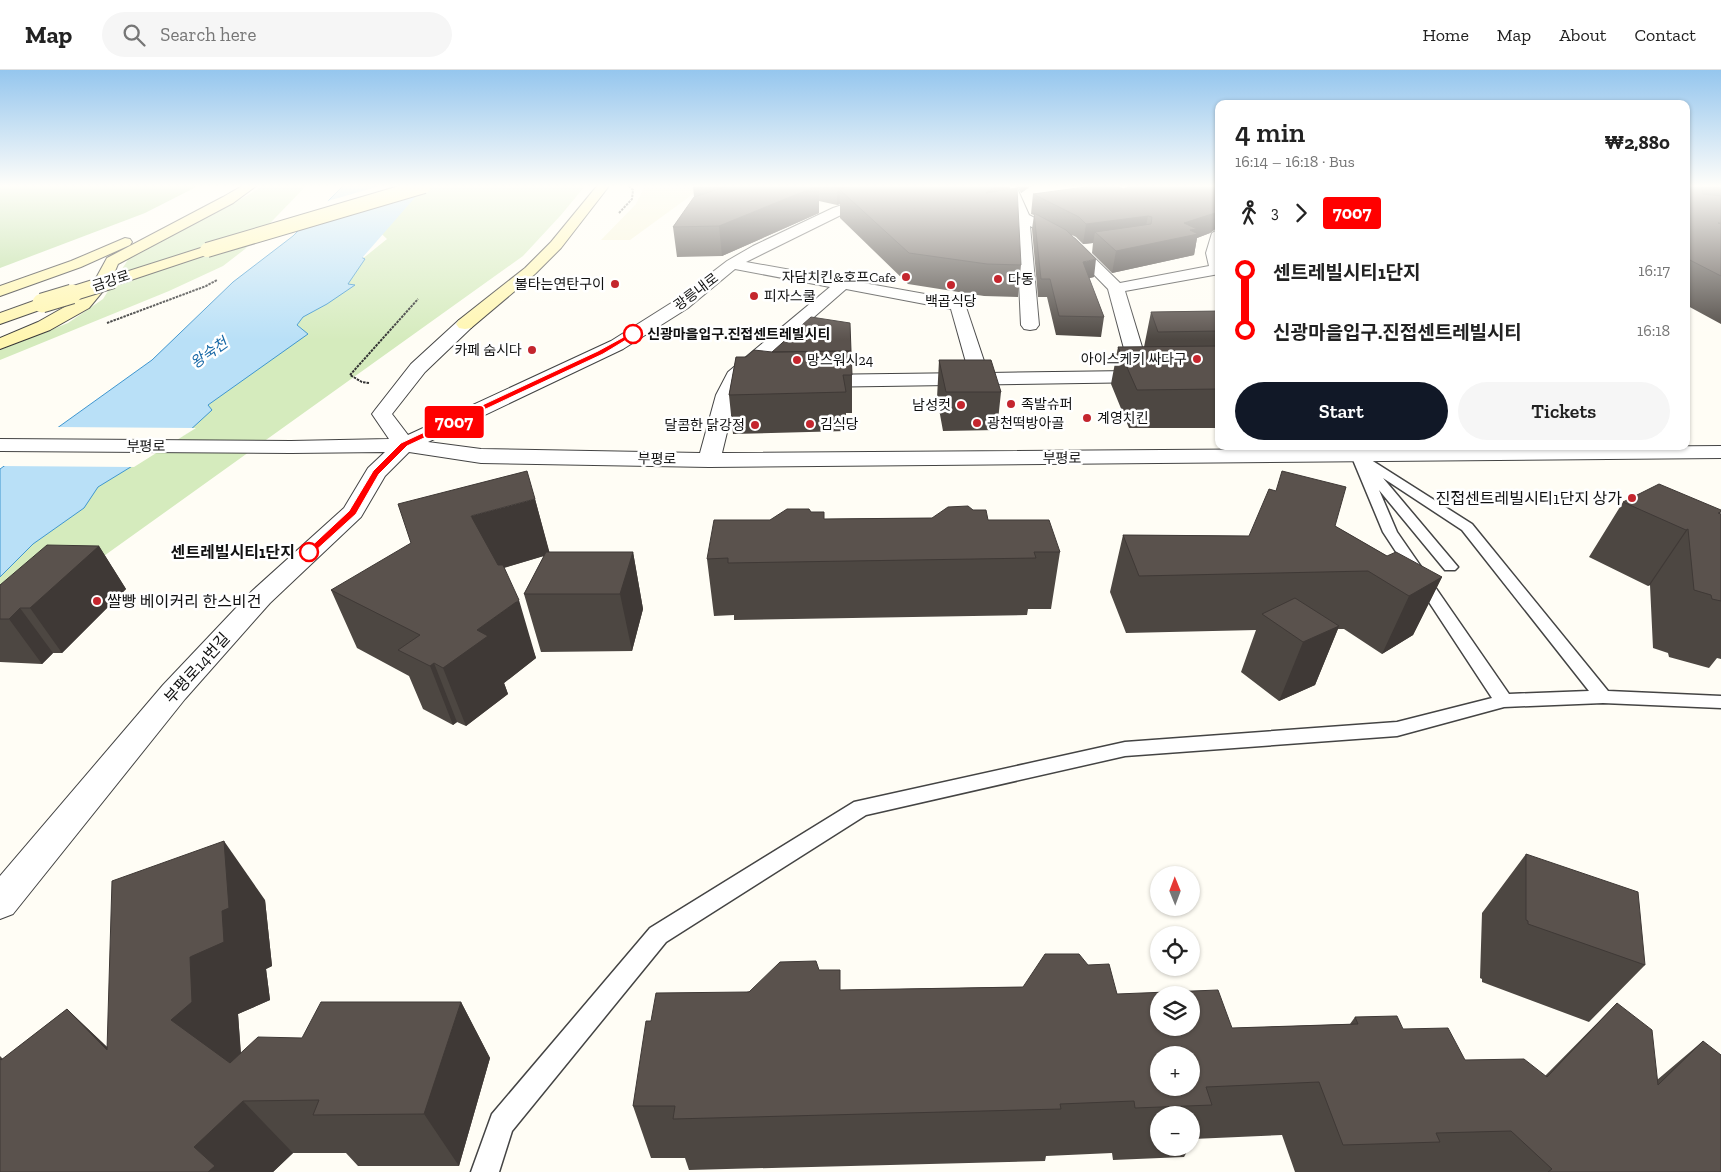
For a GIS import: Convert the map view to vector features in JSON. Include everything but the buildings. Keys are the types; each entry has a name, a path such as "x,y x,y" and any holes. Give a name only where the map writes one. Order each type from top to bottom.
{"main road":[{"path":"0,291 76,264 135,237"},
{"path":"0,344 44,326 83,304 102,282 112,262 158,237"},
{"name":"금강로","path":"113,275 188,245 214,237"},
{"name":"금강로","path":"0,307 44,297 113,275 250,237"},
{"path":"465,324 530,271 562,237"},
{"name":"금강로","path":"0,318 44,297"}],"street":[{"name":"광릉내로","path":"404,445 616,345 682,304 732,264 782,237"},
{"path":"1022,237 1030,325"},
{"path":"1062,237 1083,250 1116,288 1141,375"},
{"path":"1215,246 1213,253 1215,258"},
{"path":"732,264 958,305 980,379"},
{"path":"1116,288 1215,270"},
{"path":"709,460 726,395 844,283"},
{"path":"404,445 382,414 418,368 465,324"},
{"path":"793,381 1215,375"},
{"name":"부평로","path":"0,445 291,447 404,445 481,456 709,460 1354,451 1721,452"},
{"name":"부평로14번길","path":"0,903 174,692 261,597 353,512 376,473 404,445"}],"lane":[{"path":"1354,451 1450,567"},
{"path":"1354,451 1467,527 1603,697"},
{"path":"1354,451 1390,532 1504,701"},
{"path":"486,1172 501,1124 658,935 861,808 1125,749 1398,729 1504,701 1603,697 1721,702"}],"path":[{"path":"405,383 362,382 350,375 418,299"}],"shaded area":[{"path":"604,237 634,237 630,240 601,240"}],"green space":[{"path":"0,237 81,237 0,268"},
{"path":"168,237 256,237 223,266 169,291 0,360 0,350 68,323 103,299 129,258"},
{"path":"385,237 540,237 523,256 13,621 0,634 0,552 387,239"}],"water":[{"path":"291,237 354,237 345,246 367,244 357,255 365,259 348,284 355,285 327,304 303,317 297,325 308,334 208,405 212,410 188,432 98,487 84,508 33,544 0,577 0,469 152,360 233,282"}],"pier":[{"path":"55,427 196,428 134,467 0,466"}],"waterway":[{"name":"왕숙천","path":"270,311 327,272 360,237"}],"bus line":[{"name":"7007","path":"309,552 353,512 376,473 404,445 616,345 633,334"}],"place":[{"name":"자담치킨&호프Cafe","path":"906,277"},
{"name":"다동","path":"998,279"},
{"name":"불타는연탄구이","path":"615,284"},
{"name":"백곱식당","path":"951,285"},
{"name":"피자스쿨","path":"754,296"},
{"name":"신광마을입구.진접센트레빌시티","path":"633,334"},
{"name":"카페 숨시다","path":"532,350"},
{"name":"아이스케키 싸다구","path":"1197,359"},
{"name":"망스워시24","path":"797,360"},
{"name":"족발슈퍼","path":"1011,404"},
{"name":"남성컷","path":"961,405"},
{"name":"계영치킨","path":"1087,418"},
{"name":"광천떡방아골","path":"977,423"},
{"name":"김식당","path":"810,424"},
{"name":"달콤한 닭강정","path":"755,425"},
{"name":"진접센트레빌시티1단지 상가","path":"1632,498"},
{"name":"센트레빌시티1단지","path":"309,552"},
{"name":"쌀빵 베이커리 한스비건","path":"97,601"}]}
